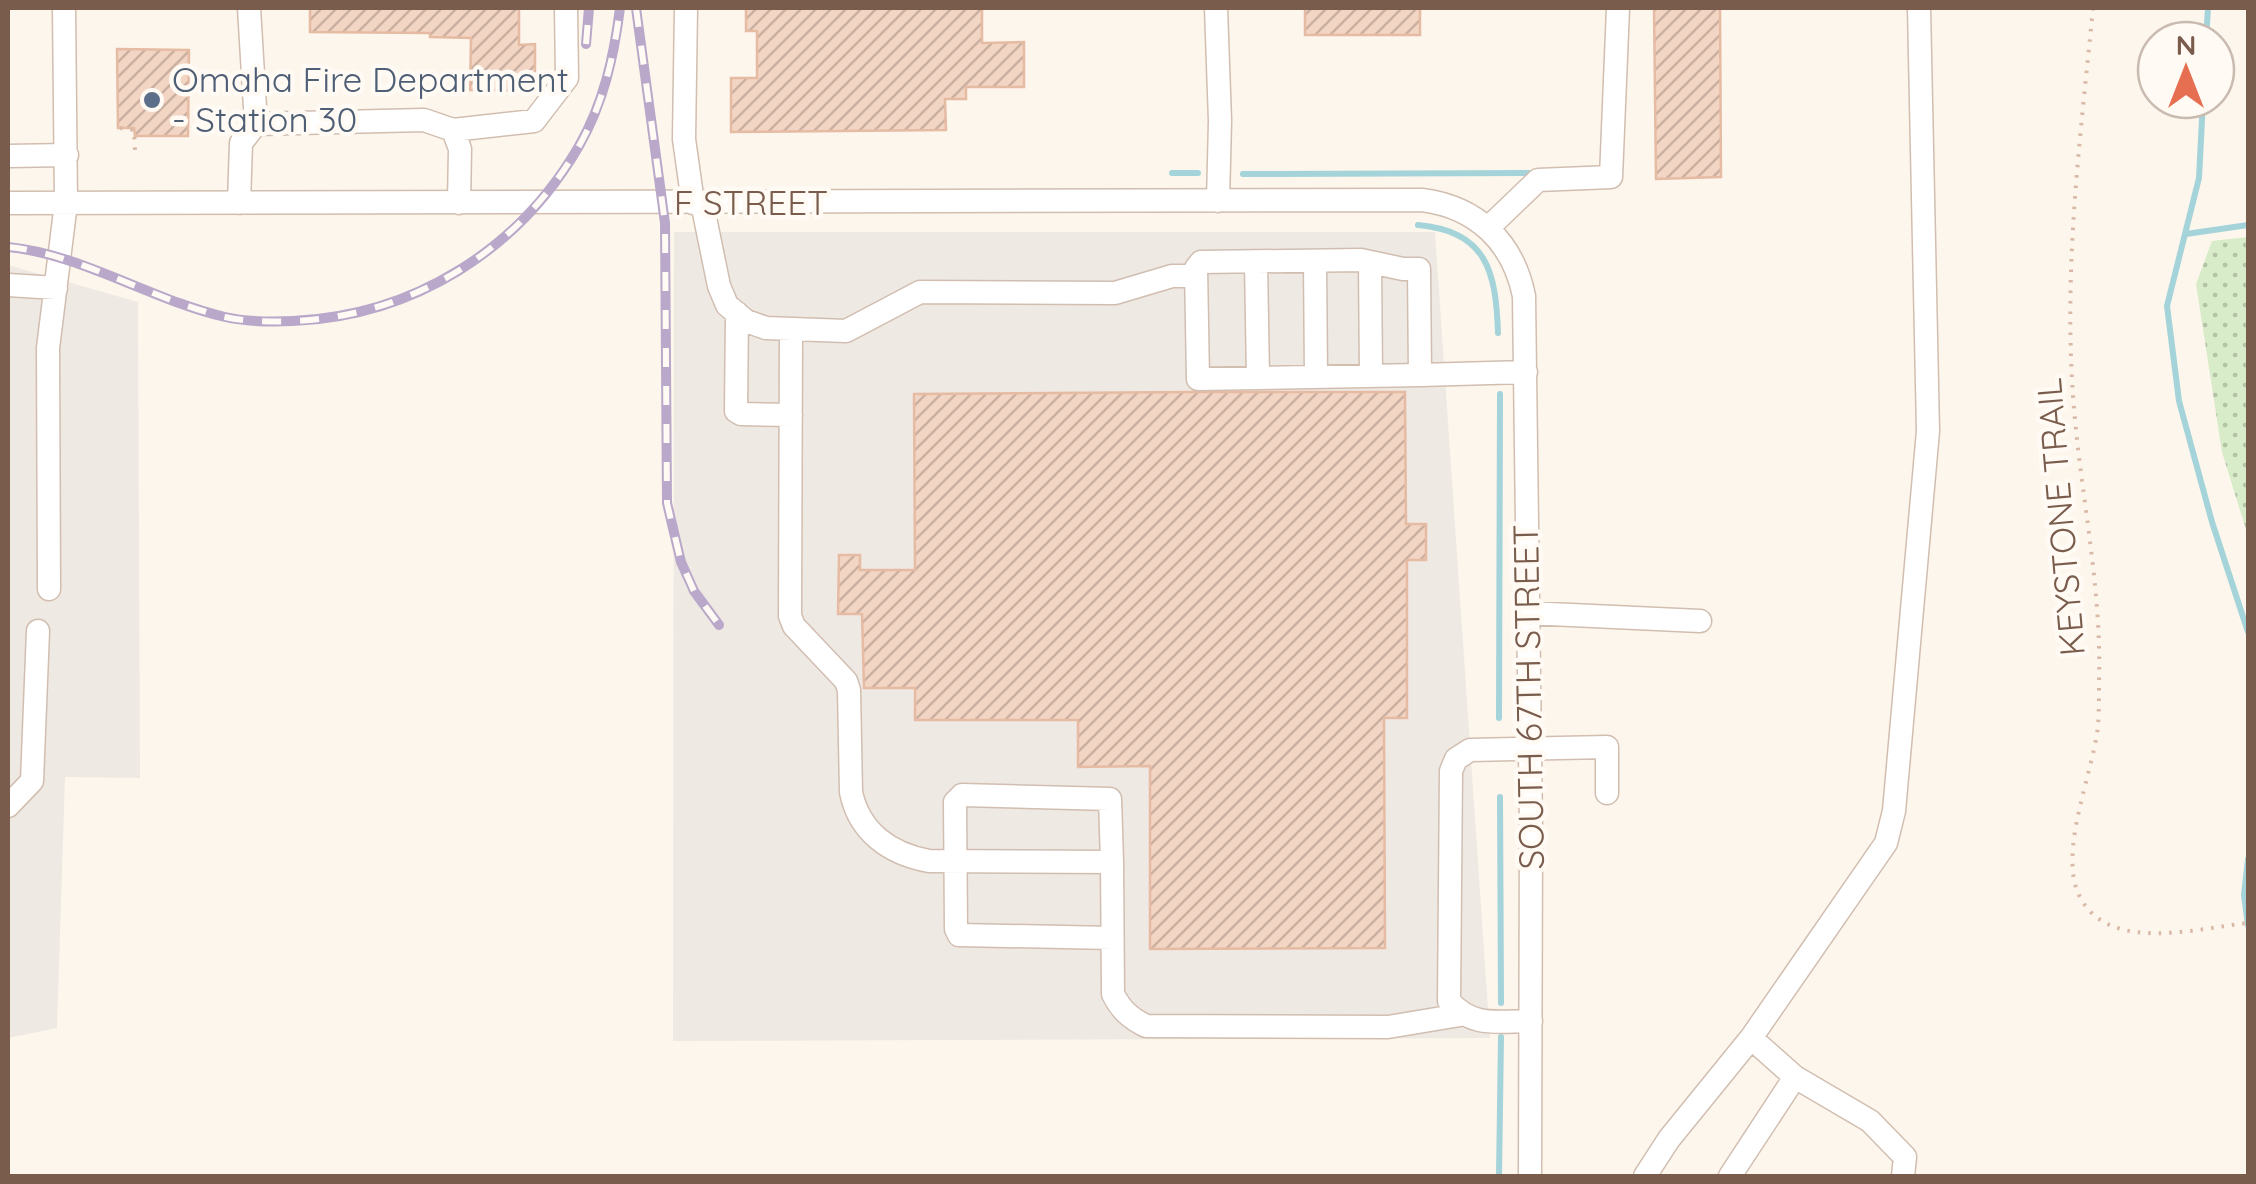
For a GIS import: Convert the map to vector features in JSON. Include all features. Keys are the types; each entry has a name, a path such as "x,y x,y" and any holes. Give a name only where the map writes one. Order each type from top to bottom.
{"street":[{"path":"49,588 48,348 66,203 64,8"},
{"path":"239,203 241,142 256,124 249,8"},
{"path":"256,124 424,120 453,130 534,121 567,78 566,8"},
{"path":"686,8 684,139 718,286 728,304 746,321 766,328 846,331 920,292 1115,293 1172,276 1196,276"},
{"path":"1216,8 1218,201"},
{"path":"1489,227 1538,180 1611,177 1618,8"},
{"path":"1645,1176 1669,1139 1751,1038 1886,843 1894,811 1928,431 1919,8"},
{"path":"453,130 460,149 459,203"},
{"path":"8,156 66,155"},
{"name":"F STREET","path":"8,202 1422,200 1453,206 1489,227"},
{"name":"SOUTH 67TH STREET","path":"1489,227 1520,276 1524,296 1530,1176"},
{"path":"1420,375 1419,269 1404,270 1370,262 1315,261 1201,262 1196,268 1198,379 1420,375 1526,372"},
{"path":"1315,261 1316,377"},
{"path":"1256,262 1258,378"},
{"path":"1370,262 1371,376"},
{"path":"8,285 56,288"},
{"path":"737,312 736,411 792,415"},
{"path":"792,330 790,616 794,626 846,681 851,792 854,808 865,827 884,844 910,857 956,862 1112,862"},
{"path":"1528,613 1700,621"},
{"path":"8,806 32,782 38,631"},
{"path":"1530,1021 1474,1020 1460,1014 1449,1001 1451,771 1456,758 1470,750 1607,747 1608,793"},
{"path":"1112,938 959,935 956,802 962,795 1110,799 1113,994 1119,1007 1146,1026 1388,1027 1460,1014"},
{"path":"1751,1038 1794,1076 1870,1122 1905,1157 1903,1176"},
{"path":"1730,1176 1794,1076"}],"path":[{"name":"KEYSTONE TRAIL","path":"2093,8 2070,257 2072,380 2100,629 2100,668 2098,727 2070,864 2080,898 2106,924 2133,932 2161,932 2248,923"},
{"path":"120,128 134,130 135,150"}],"shaded area":[{"path":"674,232 1435,232 1490,1038 673,1041"},
{"path":"8,265 138,302 140,778 65,777 57,1028 8,1038"}],"green space":[{"path":"2248,237 2248,536 2222,452 2196,284 2212,241"}],"building":[{"path":"310,8 519,8 519,45 535,44 535,91 470,90 471,38 430,37 430,33 310,32"},
{"path":"746,8 982,8 982,43 1024,42 1024,87 966,87 966,99 945,99 946,130 731,132 731,78 757,78 757,31 746,31"},
{"path":"1305,8 1420,8 1420,35 1305,35"},
{"path":"1654,8 1720,8 1721,177 1656,179"},
{"name":"Omaha Fire Department - Station 30","path":"117,49 189,50 188,136 135,136 134,128 118,128"},
{"path":"1405,392 1406,524 1426,524 1426,560 1407,560 1407,718 1384,718 1385,948 1150,949 1150,766 1078,767 1078,720 915,720 915,688 864,688 862,614 838,614 839,555 860,555 860,570 915,570 914,394"}],"waterway":[{"path":"2207,20 2208,8"},
{"path":"2202,120 2199,178 2167,306 2179,401 2212,522 2248,632"},
{"path":"1172,173 1198,173"},
{"path":"1243,174 1536,173"},
{"path":"1418,225 1459,236 1483,258 1494,291 1498,333"},
{"path":"2186,234 2248,225"},
{"path":"1499,718 1500,394"},
{"path":"1500,797 1501,1003"},
{"path":"2248,859 2244,895 2248,925"},
{"path":"1499,1176 1501,1037"}],"railway":[{"path":"586,44 589,8"},
{"path":"8,247 62,258 171,300 242,320 337,316 420,291 494,246 526,217 554,183 595,113 611,61 620,8"},
{"path":"636,8 665,223 667,503 681,562 694,591 719,625"}],"place":[{"name":"Omaha Fire Department - Station 30","path":"152,100"}]}
